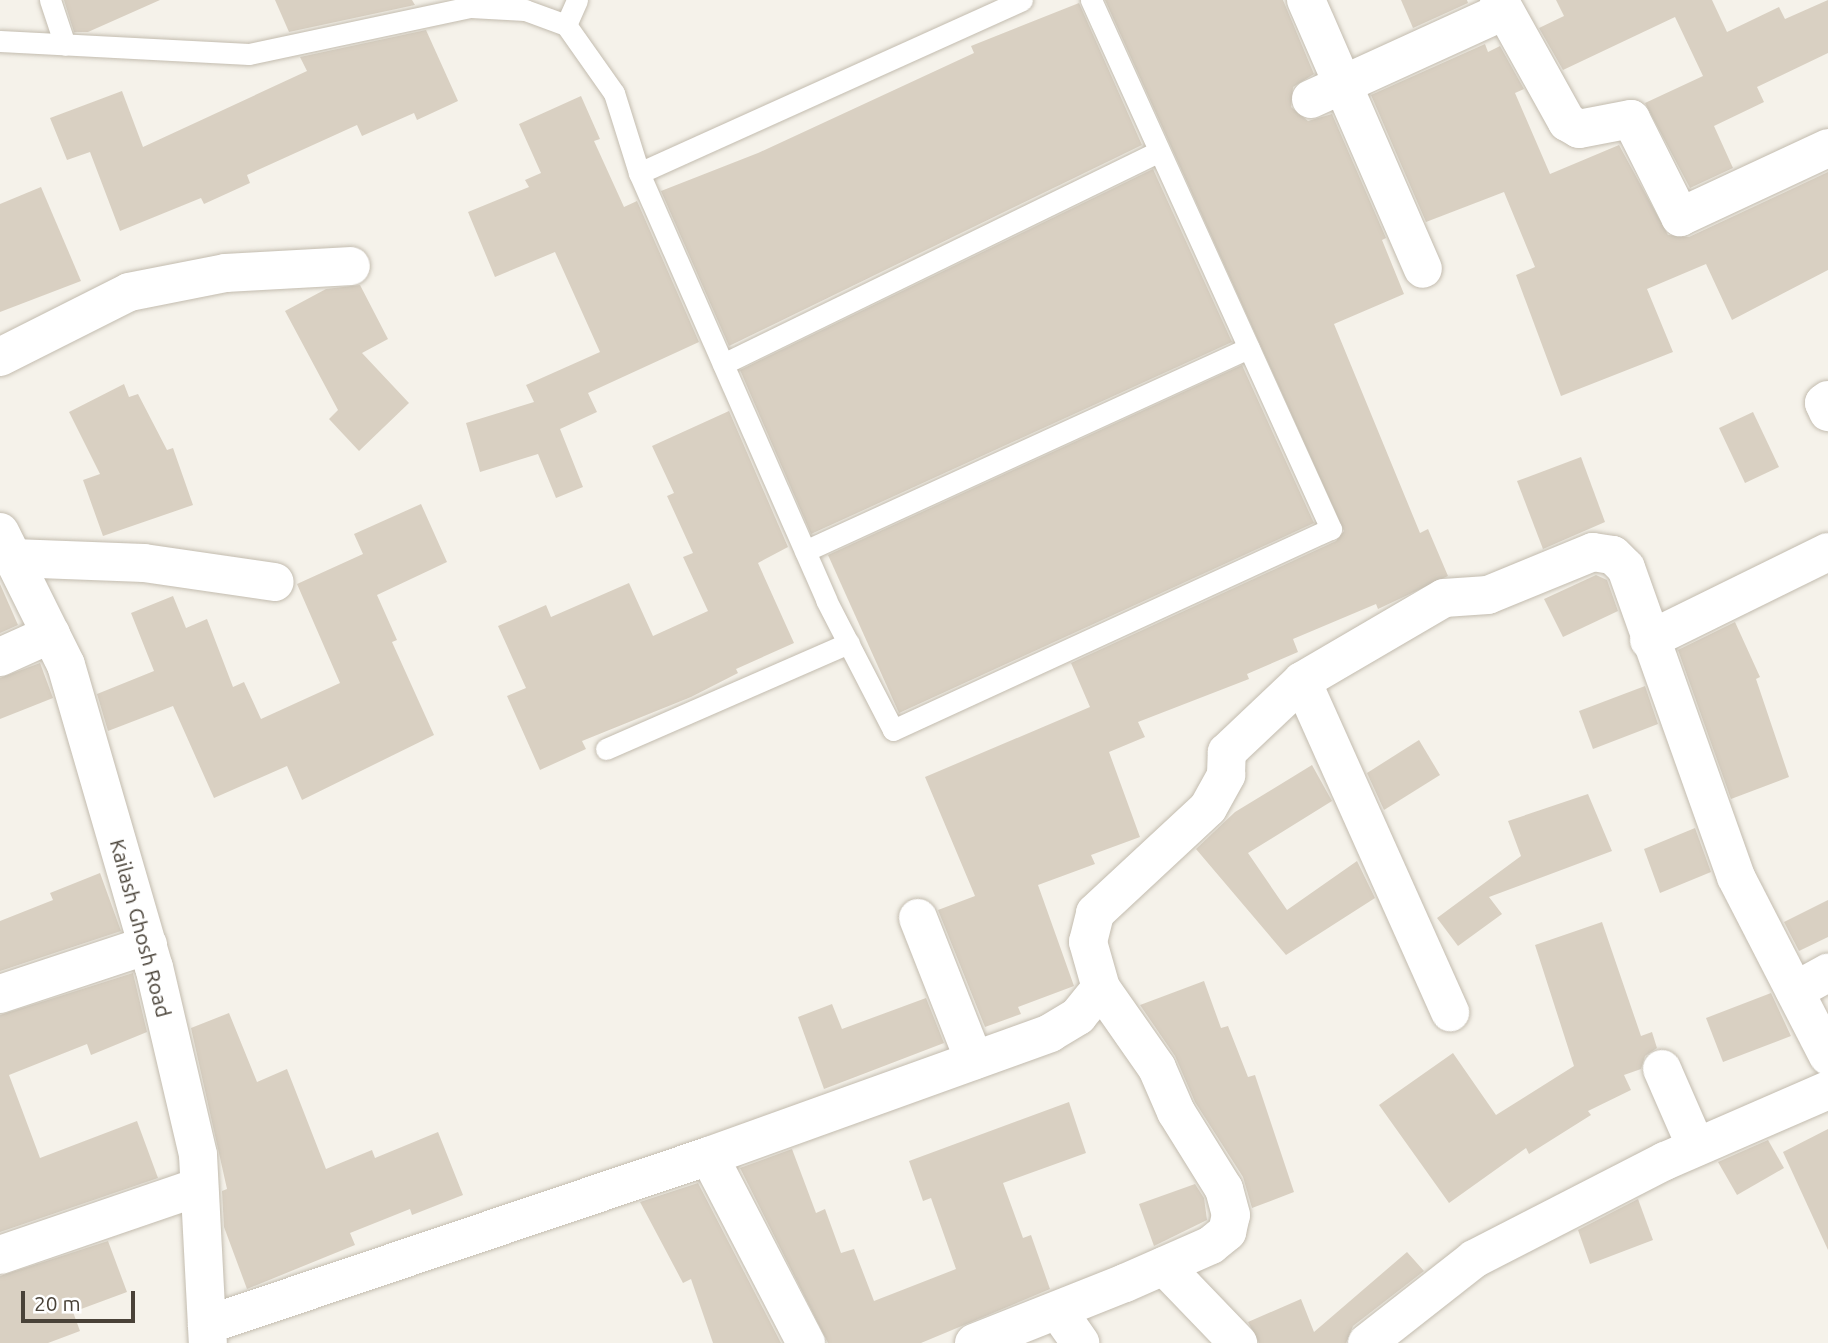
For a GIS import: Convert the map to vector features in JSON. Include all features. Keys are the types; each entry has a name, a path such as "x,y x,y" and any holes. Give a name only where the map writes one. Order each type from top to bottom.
{"street":[{"path":"1306,0 1325,92 1423,269"},
{"path":"1325,92 1501,6 1567,122 1580,129 1631,119 1680,217 1828,148"},
{"path":"0,357 129,292 226,272 351,266"},
{"path":"1828,400 1824,403 1828,412"},
{"path":"7,545 275,582"},
{"name":"Kailash Ghosh Road","path":"7,545 66,665 148,945 198,1155 207,1334"},
{"path":"974,1343 1164,1266 1211,1245 1227,1232 1231,1215 1224,1189 1177,1112 1157,1068 1101,988 1088,942 1095,912 1208,808 1226,775 1227,752 1302,681 1444,598 1488,596 1593,552 1613,555 1626,568 1649,640 1736,877 1828,1056"},
{"path":"1649,640 1828,552"},
{"path":"0,657 51,634"},
{"path":"1302,681 1450,1012"},
{"path":"918,918 974,1060"},
{"path":"0,994 148,945"},
{"path":"1795,991 1828,974"},
{"path":"207,1334 1050,1033 1078,1016 1101,988"},
{"path":"1662,1069 1696,1147"},
{"path":"1367,1343 1474,1259 1696,1147 1828,1090"},
{"path":"709,1156 806,1343"},
{"path":"0,1255 199,1187"},
{"path":"1164,1266 1238,1343"},
{"path":"1058,1311 1080,1343"}],"lane":[{"path":"50,0 65,45"},
{"path":"566,25 577,0"},
{"path":"639,173 1023,0"},
{"path":"0,41 249,54 469,3 525,10 566,25 614,93 639,173 805,551 893,730 1331,529 1091,0"},
{"path":"723,364 1159,151"},
{"path":"805,551 1249,348"},
{"path":"606,749 849,643"}],"building":[{"path":"64,0 160,0 88,32 74,32"},
{"path":"275,0 412,0 415,5 289,32"},
{"path":"1105,0 1283,0 1314,74 1293,87 1291,107 1308,121 1332,114 1386,238 1382,240 1404,294 1334,324 1420,533 1428,529 1448,576 1378,609 1376,604 1293,639 1298,652 1247,674 1249,679 1138,722 1145,737 1109,752 1140,837 1091,855 1095,864 1038,885 1074,986 1018,1007 1021,1014 985,1027 938,910 975,896 925,777 1090,707 1071,663 1336,541 1344,531"},
{"path":"1401,0 1467,0 1468,3 1413,28"},
{"path":"1556,0 1712,0 1727,32 1779,7 1785,19 1828,0 1828,53 1757,87 1764,102 1714,126 1733,168 1690,188 1645,103 1703,76 1675,17 1563,70 1539,28 1564,16"},
{"path":"1079,3 1142,145 729,346 661,191 758,153 974,53 971,46"},
{"path":"426,30 458,101 417,120 414,113 362,136 357,125 247,175 250,183 204,204 201,198 120,231 90,152 67,160 50,118 122,91 143,147 307,71 300,57"},
{"path":"1485,44 1488,52 1500,46 1524,89 1515,93 1550,174 1619,145 1668,235 1689,237 1828,172 1828,270 1732,320 1706,264 1647,289 1673,352 1561,396 1516,275 1535,267 1504,192 1426,222 1371,95"},
{"path":"581,96 600,139 594,141 624,207 637,201 699,342 588,393 597,412 560,429 583,487 556,498 538,454 480,472 466,423 534,402 526,385 600,352 555,252 495,277 468,212 529,187 525,180 541,173 519,124"},
{"path":"1153,169 1232,342 811,534 740,370"},
{"path":"41,187 81,281 0,312 0,204"},
{"path":"360,285 388,339 362,353 409,403 359,451 329,419 338,410 285,311 326,289"},
{"path":"1242,365 1314,523 899,713 828,555"},
{"path":"124,384 129,397 138,394 167,450 173,448 193,505 103,536 83,480 100,474 69,412"},
{"path":"729,411 788,547 758,563 794,643 736,669 738,673 691,697 582,741 586,749 540,770 507,696 526,688 498,626 546,605 551,617 629,583 653,636 708,611 683,557 693,553 667,496 674,493 652,446"},
{"path":"1753,412 1779,467 1745,483 1719,428"},
{"path":"1581,457 1605,522 1543,549 1517,481"},
{"path":"421,504 447,562 377,595 397,640 392,642 434,735 302,800 287,766 214,798 173,706 108,731 97,694 154,671 131,613 173,596 186,628 207,619 233,687 244,682 261,719 340,683 297,584 363,554 354,534"},
{"path":"1596,575 1607,580 1618,611 1563,637 1544,599"},
{"path":"0,584 18,625 0,633"},
{"path":"1735,622 1760,677 1756,679 1789,777 1731,799 1678,650"},
{"path":"40,663 53,698 0,719 0,678"},
{"path":"1645,686 1658,724 1593,749 1579,711"},
{"path":"1419,740 1440,775 1384,810 1367,773"},
{"path":"1312,765 1332,801 1248,853 1287,910 1357,861 1375,898 1286,955 1196,849 1235,812"},
{"path":"1588,794 1612,851 1489,897 1502,914 1458,946 1437,918 1521,856 1508,821"},
{"path":"1695,828 1711,872 1660,893 1644,849"},
{"path":"100,873 121,931 0,971 0,921 53,900 50,893"},
{"path":"1828,900 1828,937 1799,951 1784,922"},
{"path":"1602,922 1641,1036 1652,1032 1657,1048 1645,1056 1641,1069 1624,1075 1631,1090 1588,1111 1591,1115 1529,1154 1526,1148 1449,1203 1379,1105 1453,1053 1496,1115 1574,1066 1535,945"},
{"path":"133,973 147,1032 91,1055 87,1044 9,1075 40,1158 137,1121 158,1178 0,1232 0,1015"},
{"path":"1204,981 1221,1028 1228,1026 1248,1077 1255,1075 1294,1192 1252,1208 1243,1177 1195,1102 1175,1056 1140,1005"},
{"path":"1771,993 1791,1036 1723,1062 1706,1018"},
{"path":"926,998 944,1043 824,1089 798,1017 832,1004 842,1029"},
{"path":"229,1013 257,1082 287,1069 326,1169 372,1150 375,1158 438,1132 463,1195 412,1215 410,1209 350,1233 355,1245 247,1289 224,1227 222,1191 227,1189 191,1028"},
{"path":"1069,1102 1086,1153 1003,1183 1023,1238 1031,1235 1050,1289 921,1343 828,1343 740,1168 792,1149 816,1213 825,1209 841,1253 854,1249 874,1301 956,1269 931,1198 923,1201 909,1161"},
{"path":"1828,1129 1828,1250 1783,1152"},
{"path":"1768,1140 1784,1168 1737,1195 1718,1162"},
{"path":"698,1183 781,1343 713,1343 691,1279 683,1283 640,1202"},
{"path":"1195,1184 1204,1198 1207,1220 1154,1246 1139,1204"},
{"path":"1638,1199 1653,1240 1590,1264 1578,1230"},
{"path":"108,1241 127,1292 73,1312 80,1331 48,1343 0,1343 0,1276"},
{"path":"1407,1252 1424,1271 1353,1326 1346,1343 1259,1343 1248,1322 1301,1299 1314,1332"}]}
